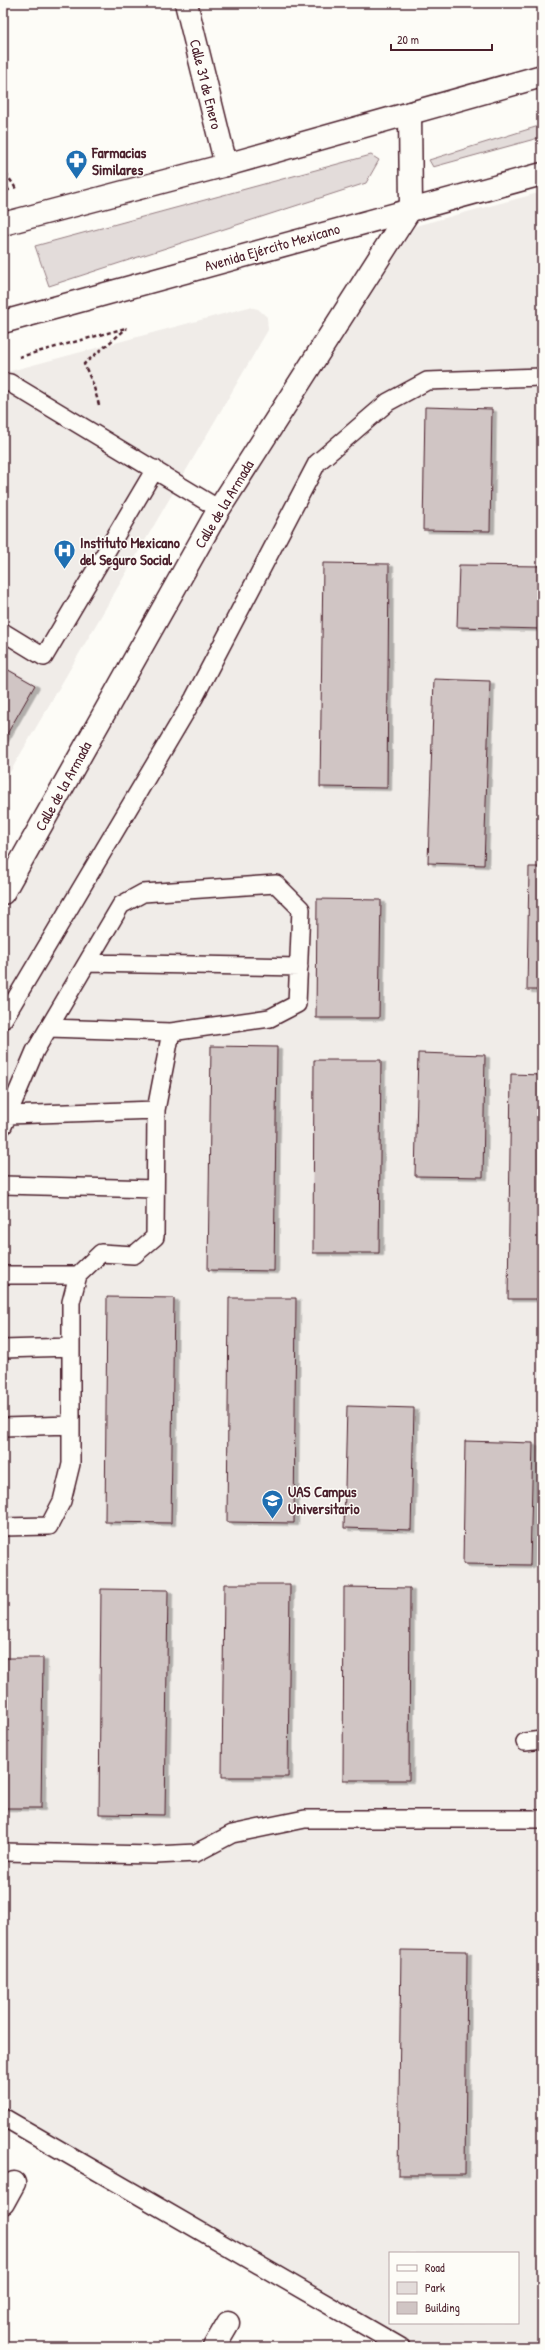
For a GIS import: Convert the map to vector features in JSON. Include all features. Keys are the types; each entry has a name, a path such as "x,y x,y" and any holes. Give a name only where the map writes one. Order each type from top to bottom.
{"street":[{"name":"Calle 31 de Enero","path":"186,3 226,165"},
{"path":"3,224 226,165 542,76"},
{"path":"410,112 411,208"},
{"name":"Avenida Ejército Mexicano","path":"3,322 411,208 542,174"},
{"name":"Calle de la Armada","path":"3,893 219,509 411,208"},
{"path":"3,2204 14,2183"},
{"path":"214,2347 228,2323"}],"lane":[{"path":"3,1020 194,698 317,463 388,402 427,381 542,377"},
{"path":"3,382 10,383 155,469 219,509"},
{"path":"3,632 44,657 155,469"},
{"path":"49,1028 170,1032 270,1018 297,1004 301,909 276,884 143,893 121,904 35,1051 5,1120 156,1110"},
{"path":"87,963 299,967"},
{"path":"3,1527 49,1526 62,1501 71,1464 71,1302 78,1275 101,1254 134,1255 155,1237 156,1110 170,1032"},
{"path":"3,1185 155,1189"},
{"path":"3,1275 78,1275"},
{"path":"3,1349 71,1347"},
{"path":"3,1427 71,1425"},
{"path":"525,1742 542,1740"},
{"path":"3,1852 155,1856 196,1853 232,1834 305,1819 542,1819"},
{"path":"3,2117 401,2347"}],"path":[{"path":"3,167 4,173"},
{"path":"3,182 10,192"},
{"path":"18,357 127,328 84,364 94,384 108,441"}],"shaded area":[{"name":"UAS Campus Universitario","path":"542,192 542,2347 389,2347 3,2124 3,916 241,497 415,226"},
{"name":"Instituto Mexicano del Seguro Social","path":"249,307 258,309 267,317 268,330 3,784 3,373"}],"green space":[{"path":"542,125 542,137 433,167 429,160"},
{"path":"371,155 379,160 366,183 49,286 35,246"}],"building":[{"path":"425,407 492,409 490,531 423,530"},
{"path":"323,563 389,564 387,788 320,787"},
{"path":"459,565 542,566 542,629 457,627"},
{"path":"3,667 35,685 3,741"},
{"path":"434,679 490,681 484,865 428,863"},
{"path":"529,867 542,867 542,990 527,990"},
{"path":"317,899 381,900 379,1018 316,1018"},
{"path":"211,1046 277,1047 274,1271 208,1270"},
{"path":"418,1053 485,1055 483,1177 415,1176"},
{"path":"314,1060 381,1060 379,1253 313,1253"},
{"path":"511,1074 542,1075 542,1299 508,1299"},
{"path":"107,1297 174,1298 171,1523 105,1522"},
{"path":"229,1298 296,1298 294,1523 227,1522"},
{"path":"347,1406 414,1408 411,1530 344,1528"},
{"path":"465,1441 533,1443 530,1565 463,1564"},
{"path":"224,1584 290,1584 288,1777 222,1777"},
{"path":"344,1587 410,1588 409,1780 343,1780"},
{"path":"101,1589 168,1590 165,1815 99,1814"},
{"path":"3,1658 43,1658 41,1808 3,1808"},
{"path":"401,1950 467,1951 465,2175 398,2175"},
{"path":"542,2087 542,2179 541,2179"}],"place":[{"name":"Farmacias Similares","path":"76,180"},
{"name":"Instituto Mexicano del Seguro Social","path":"65,570"},
{"name":"UAS Campus Universitario","path":"272,1520"}]}
